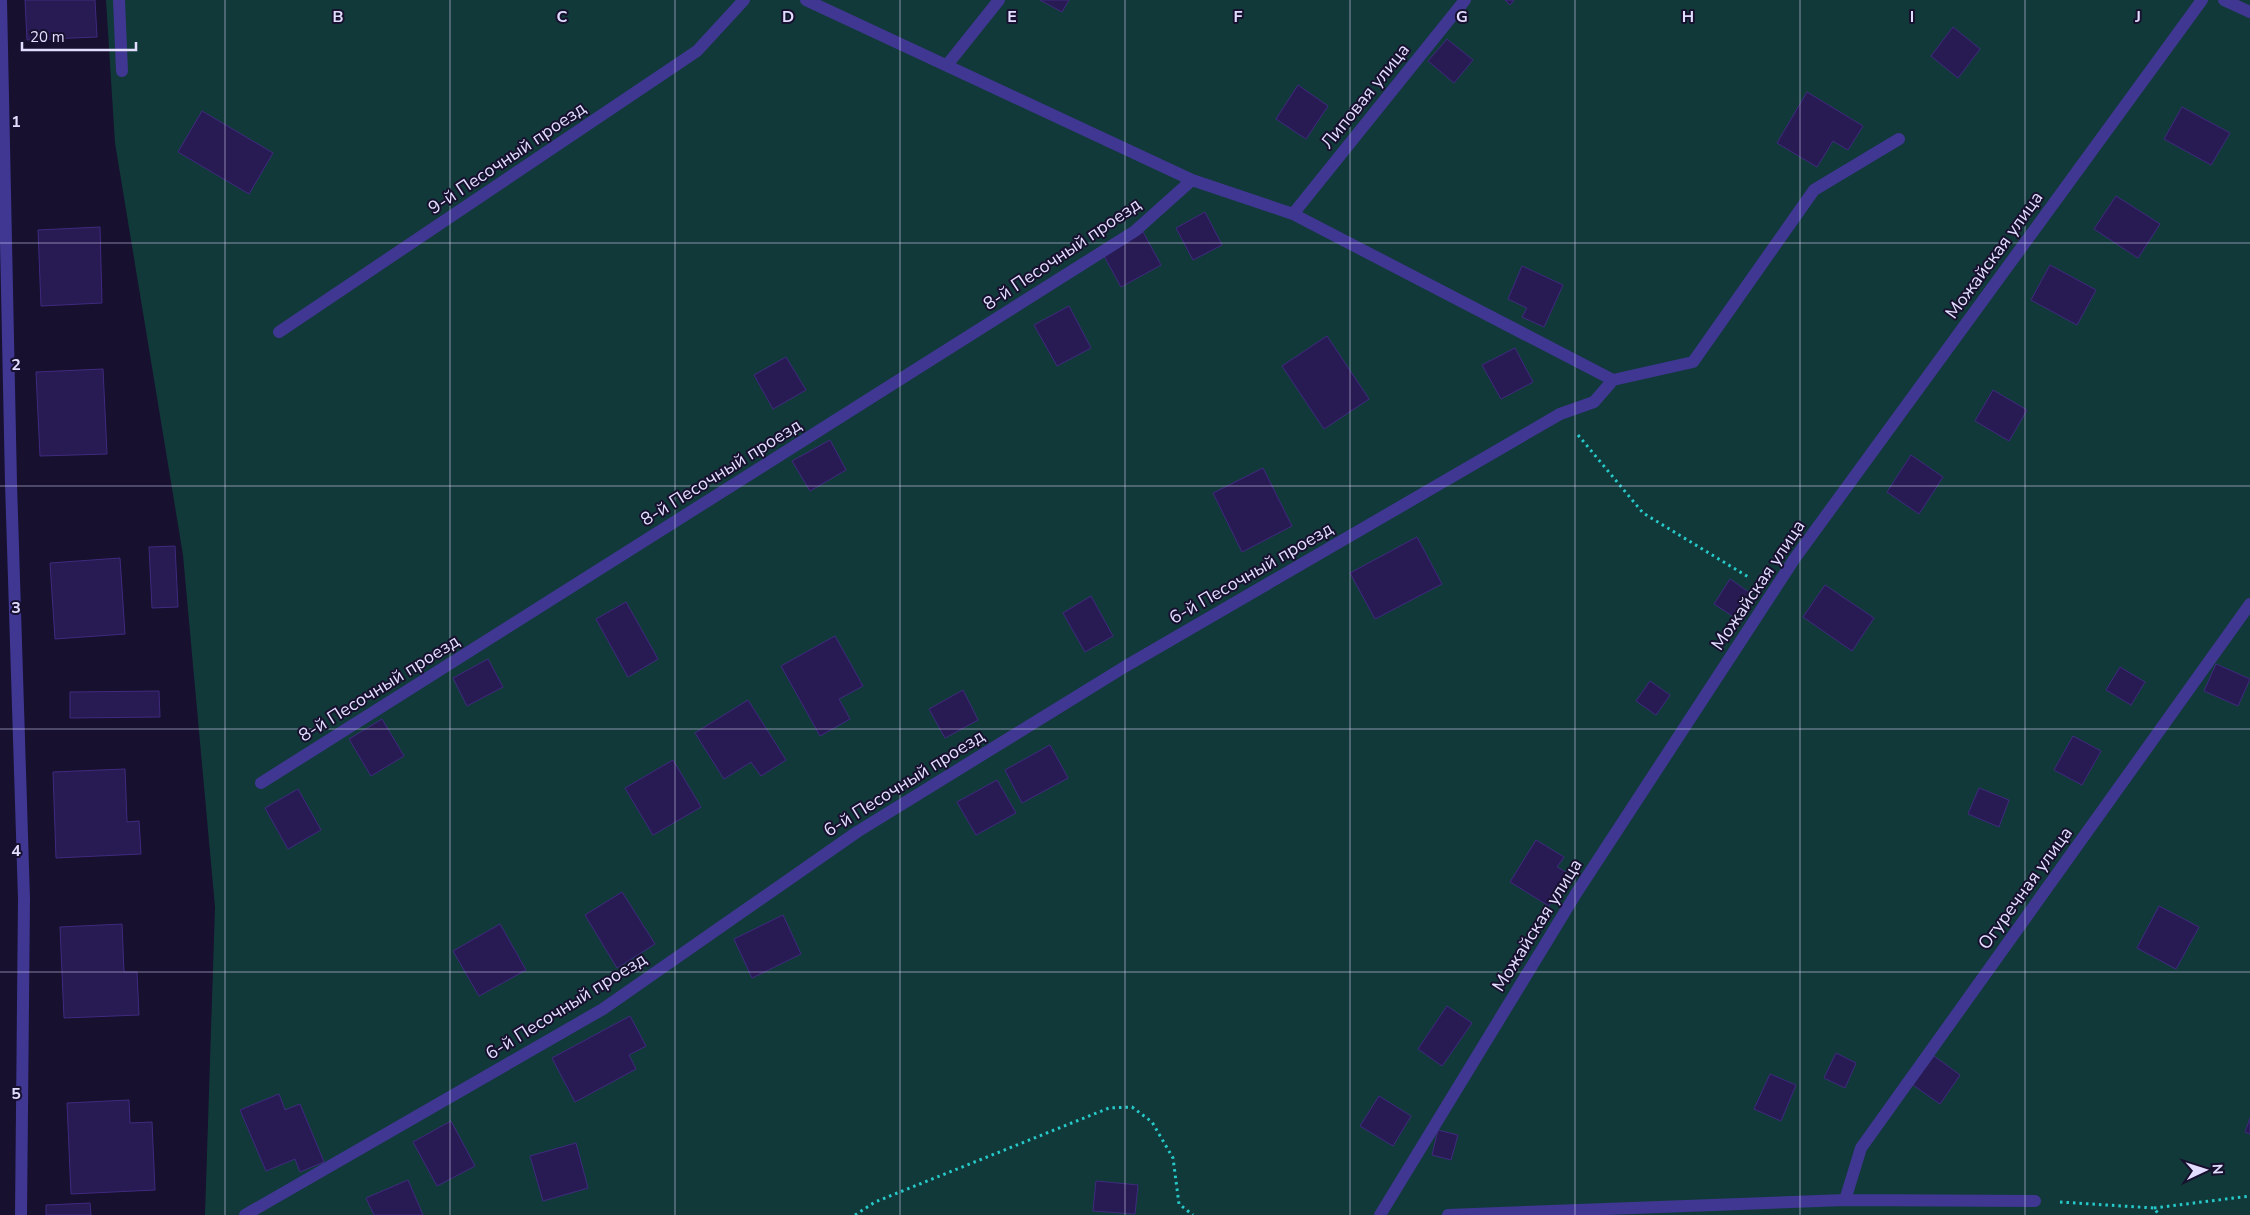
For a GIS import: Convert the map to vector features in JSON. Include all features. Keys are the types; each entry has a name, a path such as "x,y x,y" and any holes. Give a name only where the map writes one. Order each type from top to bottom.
{"street":[{"path":"1,0 6,483 24,899 21,1215"},
{"path":"119,0 122,71"},
{"name":"9-й Песочный проезд","path":"279,332 697,51 744,0"},
{"path":"806,0 947,64 1192,180 1293,214 1613,380 1693,362 1814,190 1899,139"},
{"path":"947,64 999,0"},
{"name":"Липовая улица","path":"1293,214 1465,0"},
{"name":"Можайская улица","path":"1380,1215 1577,892 1795,558 2202,0"},
{"path":"2224,0 2250,12"},
{"name":"8-й Песочный проезд","path":"261,783 1135,231 1192,180"},
{"name":"6-й Песочный проезд","path":"245,1215 603,1009 857,832 1126,666 1560,414 1594,402 1613,380"},
{"name":"Огуречная улица","path":"1845,1200 1861,1148 2250,604"},
{"path":"1448,1215 1845,1200 2035,1201"}],"path":[{"path":"1560,414 1643,513 1774,592"},
{"path":"855,1215 875,1202 1109,1108 1132,1107 1152,1122 1173,1158 1179,1204 1193,1215"},
{"path":"2035,1201 2154,1208 2250,1196"},
{"path":"2154,1208 2159,1215"}],"green space":[{"path":"106,0 2250,0 2250,1215 205,1215 215,907 183,555 115,143"}],"building":[{"path":"25,0 95,0 97,37 27,40"},
{"path":"1040,0 1069,0 1062,12"},
{"path":"1505,0 1514,0 1510,5"},
{"path":"1953,27 1980,49 1958,78 1931,56"},
{"path":"1447,39 1473,60 1454,83 1428,61"},
{"path":"1298,85 1328,106 1306,139 1276,119"},
{"path":"1807,92 1863,126 1848,150 1833,141 1817,167 1777,143"},
{"path":"2182,107 2230,133 2211,165 2164,139"},
{"path":"202,111 273,153 249,194 178,152"},
{"path":"2116,196 2160,224 2138,258 2094,229"},
{"path":"1205,212 1222,245 1193,260 1176,228"},
{"path":"100,227 102,303 41,306 38,230"},
{"path":"1143,232 1161,265 1121,287 1103,254"},
{"path":"2050,265 2096,290 2077,325 2031,300"},
{"path":"1522,266 1563,285 1544,327 1522,317 1527,308 1508,299"},
{"path":"1069,306 1091,348 1057,366 1034,325"},
{"path":"1327,336 1369,399 1324,429 1282,366"},
{"path":"1515,348 1533,382 1501,399 1482,365"},
{"path":"786,357 806,390 773,409 754,375"},
{"path":"103,369 107,454 40,456 36,372"},
{"path":"1993,390 2027,410 2009,441 1975,421"},
{"path":"830,440 846,470 810,491 792,461"},
{"path":"1911,455 1943,477 1919,514 1887,492"},
{"path":"1263,468 1292,526 1242,552 1213,493"},
{"path":"1417,537 1442,584 1375,619 1350,573"},
{"path":"175,546 178,607 152,608 149,547"},
{"path":"120,558 125,634 55,639 50,563"},
{"path":"1730,579 1750,593 1734,617 1714,604"},
{"path":"1825,585 1874,618 1852,651 1803,617"},
{"path":"1091,596 1113,636 1085,652 1063,613"},
{"path":"626,602 658,659 628,677 596,619"},
{"path":"835,636 863,686 839,699 850,719 820,736 781,666"},
{"path":"488,659 503,687 467,706 453,678"},
{"path":"2216,664 2250,679 2238,706 2204,691"},
{"path":"2120,667 2145,682 2131,705 2106,690"},
{"path":"1650,681 1670,695 1656,715 1636,701"},
{"path":"963,690 978,720 945,738 929,709"},
{"path":"159,691 160,717 70,718 70,692"},
{"path":"748,700 786,760 761,776 751,762 724,779 695,733"},
{"path":"382,719 404,756 371,776 349,739"},
{"path":"2073,736 2101,751 2082,785 2054,770"},
{"path":"1050,745 1068,778 1022,803 1005,770"},
{"path":"673,760 701,807 653,835 625,788"},
{"path":"125,769 127,822 139,821 141,854 56,858 53,772"},
{"path":"997,780 1016,813 976,835 957,802"},
{"path":"1979,788 2009,800 1999,827 1968,814"},
{"path":"298,789 321,830 288,849 265,808"},
{"path":"1536,840 1564,857 1557,867 1569,874 1549,906 1510,882"},
{"path":"622,892 655,944 617,968 585,915"},
{"path":"2159,906 2199,927 2176,969 2137,948"},
{"path":"783,915 801,954 752,978 734,939"},
{"path":"122,924 124,972 137,972 139,1015 64,1018 60,927"},
{"path":"500,924 526,970 479,996 453,951"},
{"path":"1447,1006 1472,1023 1442,1066 1418,1049"},
{"path":"630,1016 646,1046 629,1055 636,1069 575,1102 552,1058"},
{"path":"1836,1053 1856,1063 1845,1088 1824,1078"},
{"path":"1934,1056 1960,1075 1940,1104 1913,1085"},
{"path":"1770,1074 1796,1085 1781,1121 1754,1109"},
{"path":"279,1094 285,1110 300,1104 324,1162 300,1172 295,1159 266,1171 240,1110"},
{"path":"1379,1096 1411,1116 1393,1146 1360,1126"},
{"path":"129,1100 130,1123 152,1122 155,1190 71,1194 67,1103"},
{"path":"2250,1118 2250,1134 2245,1132"},
{"path":"451,1121 475,1166 437,1186 413,1142"},
{"path":"1438,1130 1458,1135 1451,1160 1432,1155"},
{"path":"576,1143 588,1188 543,1201 530,1156"},
{"path":"408,1180 423,1215 374,1215 366,1198"},
{"path":"1096,1181 1138,1185 1135,1214 1093,1211"},
{"path":"90,1203 91,1215 46,1215 46,1205"}]}
